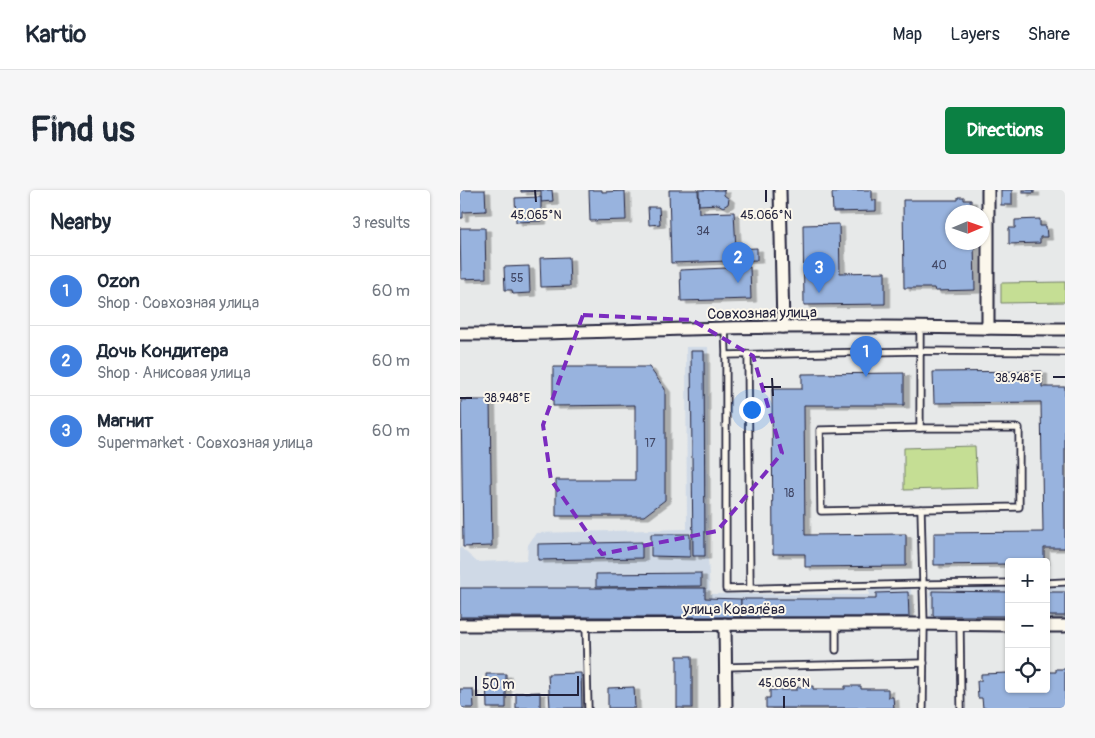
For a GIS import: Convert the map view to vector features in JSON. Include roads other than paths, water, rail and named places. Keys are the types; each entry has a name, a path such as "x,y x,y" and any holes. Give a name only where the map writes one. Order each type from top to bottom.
{"street":[{"path":"780,190 783,327"},
{"path":"988,190 988,328"},
{"name":"Совхозная улица","path":"460,334 783,327 1065,329"},
{"path":"725,624 726,708"},
{"name":"улица Ковалёва","path":"460,625 924,624 1005,626"},
{"path":"1050,626 1065,626"}],"lane":[{"path":"725,328 726,589 1005,583"},
{"path":"920,328 920,428"},
{"path":"726,355 920,351 1065,352"},
{"path":"748,354 750,589"},
{"path":"1019,428 1019,507 921,509 821,511 820,430 1019,428"},
{"path":"921,509 924,584 923,708"},
{"path":"1050,583 1065,582"},
{"path":"586,624 588,708"},
{"path":"836,624 836,650"},
{"path":"960,625 960,708"},
{"path":"725,667 924,663"}],"place":[{"name":"Дочь Кондитера","path":"738,283"},
{"name":"Магнит","path":"819,293"},
{"name":"Ozon","path":"866,377"}]}
